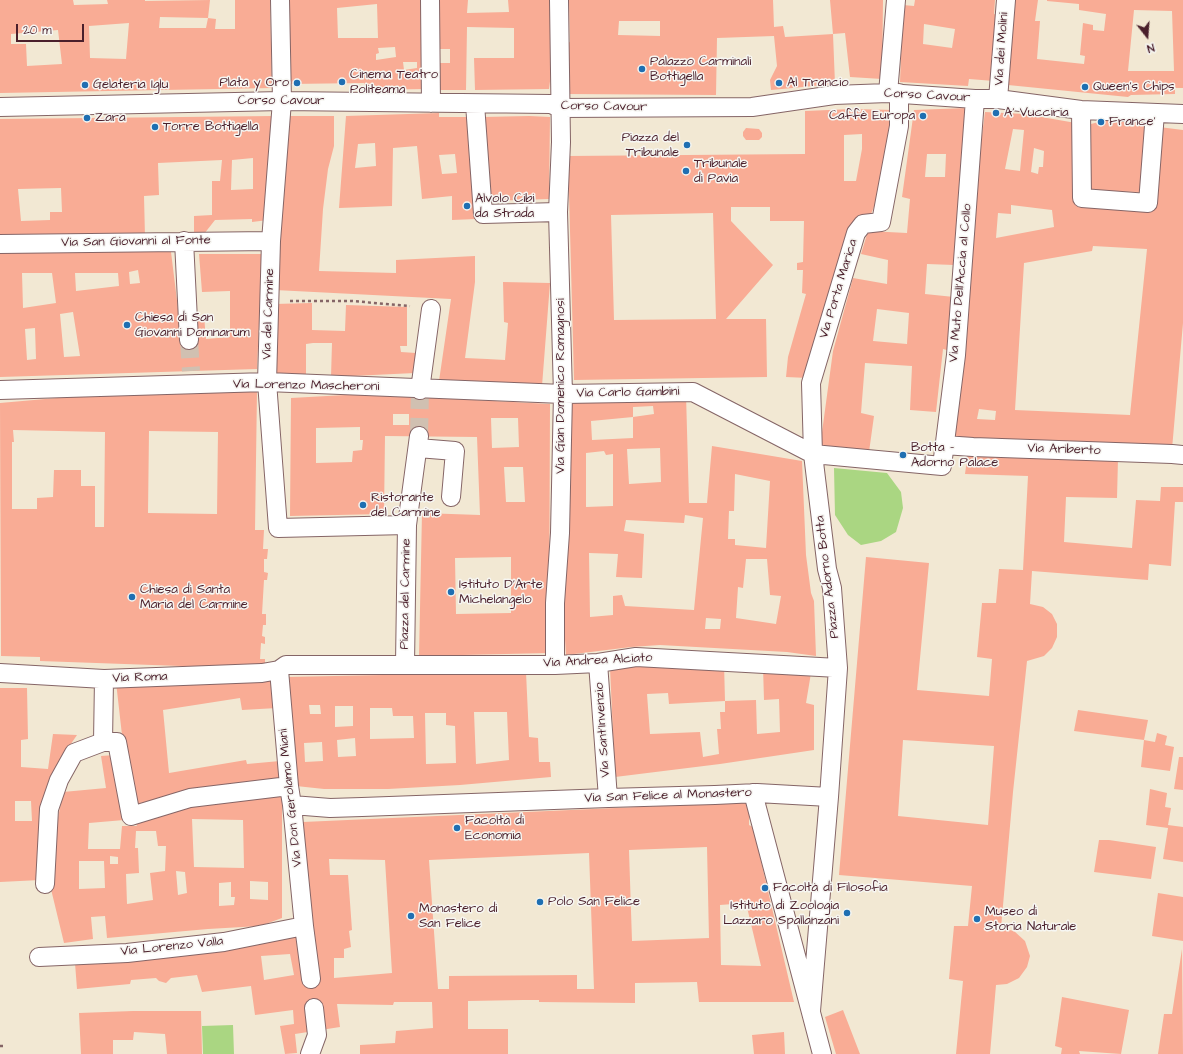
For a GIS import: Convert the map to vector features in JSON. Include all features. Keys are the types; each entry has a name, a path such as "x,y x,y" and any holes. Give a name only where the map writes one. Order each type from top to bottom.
{"street":[{"name":"Via del Carmine","path":"278,528 267,382 271,241 282,101 280,0"},
{"path":"430,0 431,103"},
{"name":"Via Gian Domenico Romagnosi","path":"555,664 555,603 560,533 563,394 558,212 560,142 559,0"},
{"path":"893,93 896,0"},
{"name":"Via dei Molini","path":"998,99 1006,0"},
{"name":"Corso Cavour","path":"0,107 282,101 551,104 560,108 752,107 834,96 893,93 975,99 998,99 1081,110 1183,114"},
{"name":"Via Porta Marica","path":"811,383 856,233 862,224 880,222 899,126 893,93"},
{"name":"Via Muto Dell'Accia al Collo","path":"813,454 942,466 956,356 975,99"},
{"path":"476,104 483,214 558,212"},
{"path":"1081,110 1082,198 1148,203 1156,113"},
{"path":"184,241 189,340"},
{"name":"Via San Giovanni al Fonte","path":"0,244 271,241"},
{"path":"420,390 431,309"},
{"name":"Via Lorenzo Mascheroni","path":"0,390 192,378 420,390 563,394"},
{"name":"Piazza Adorno Botta","path":"811,383 813,454 827,569 832,588 838,668 829,797"},
{"name":"Via Carlo Gambini","path":"563,394 693,392 813,454"},
{"path":"407,525 419,442 455,451 451,497"},
{"name":"Via Ariberto","path":"944,445 1183,455"},
{"name":"Piazza del Carmine","path":"278,528 407,525 405,664 286,665 279,670"},
{"name":"Via Andrea Alciato","path":"405,664 598,663 636,657 838,668"},
{"name":"Via Sant'Invenzio","path":"598,663 608,798"},
{"name":"Via Roma","path":"0,673 104,679 262,673 279,670"},
{"name":"Via Don Gerolamo Miani","path":"279,670 289,786 304,926 312,979"},
{"path":"103,742 104,679"},
{"path":"45,884 49,809 59,780 74,753 103,742 117,742 131,816 190,798 289,786"},
{"path":"753,793 822,1054"},
{"name":"Via San Felice al Monastero","path":"292,805 330,808 753,793 829,797"},
{"path":"811,1011 829,797"},
{"name":"Via Lorenzo Valla","path":"39,957 127,953 224,942 304,926"},
{"path":"310,1054 317,1035 314,1008"}],"path":[{"path":"269,300 352,301 431,309"}],"green space":[{"path":"834,468 887,473 901,492 903,508 896,532 881,541 861,545 848,535 835,515"},
{"path":"233,1025 234,1054 203,1054 202,1026"}],"building":[{"path":"0,0 73,0 74,5 108,4 107,0 210,0 208,18 216,19 215,29 235,29 235,0 270,0 272,88 0,93","holes":["160,17 208,18 206,28 159,28","129,23 126,59 90,58 89,26","58,30 62,64 27,66 26,44 11,44 11,34"]},
{"path":"288,0 424,0 427,89 365,90 364,83 290,84","holes":["377,4 378,38 338,38 337,8","395,47 396,57 376,60 376,54 379,53 378,48","403,62 417,62 417,68 404,70"]},
{"path":"435,0 468,0 467,13 509,12 508,0 556,0 555,43 549,89 475,90 474,58 514,58 514,28 467,27 466,90 436,90 436,63 450,63 450,49 436,49"},
{"path":"569,0 773,0 774,27 783,26 785,37 833,34 835,84 771,90 770,80 777,66 774,36 717,38 716,95 567,94 567,43 570,42","holes":["619,21 660,21 660,36 618,35"]},
{"path":"830,0 883,0 882,79 850,77 845,33 833,34"},
{"path":"915,0 995,0 994,14 997,15 994,81 969,79 968,86 900,82 903,5 914,6","holes":["924,24 955,29 952,48 923,44"]},
{"path":"1014,0 1038,0 1035,21 1040,21 1037,59 1084,64 1085,56 1080,55 1083,23 1093,25 1093,30 1104,31 1106,14 1079,10 1079,4 1047,0 1183,0 1183,88 1175,88 1175,94 1131,95 1128,97 1008,85","holes":["1134,10 1172,11 1174,71 1128,71"]},
{"path":"967,108 954,265 927,264 925,294 954,297 947,350 943,349 936,412 910,410 912,366 865,363 861,413 874,416 869,452 820,447 833,351 853,278 887,284 888,260 861,254 868,231 907,233 910,199 902,197 914,110","holes":["927,154 946,154 945,177 925,177","877,309 909,313 907,344 873,341"]},
{"path":"852,109 895,110 878,197 871,214 854,225 808,378 786,377 788,357 806,294 802,293 803,270 797,270 797,263 803,262 804,221 770,221 770,207 731,207 731,221 773,265 726,319 766,319 767,377 574,380 568,156 805,154 805,111","holes":["862,134 862,149 856,181 844,181 844,135","713,213 716,319 614,320 611,215"]},
{"path":"985,112 1024,114 1076,123 1077,207 1153,211 1159,127 1183,130 1183,323 1172,449 952,440 976,182","holes":["1013,129 1024,130 1020,171 1005,169","1034,148 1044,151 1043,167 1039,167 1038,174 1031,172","1011,205 1052,210 1054,227 996,238 998,213 1011,214","1093,246 1147,249 1130,415 1015,410 1024,263 1092,251","979,409 996,411 995,420 977,419"]},
{"path":"439,113 439,117 472,117 476,219 452,220 452,196 422,199 417,146 393,148 392,206 339,208 346,116","holes":["375,143 376,166 355,168 358,144","455,154 457,173 442,174 439,155"]},
{"path":"273,116 268,220 252,222 252,219 215,220 204,234 194,235 194,216 212,215 212,181 220,181 222,160 158,163 159,195 144,196 145,237 0,237 0,119","holes":["253,158 253,189 231,190 232,160","61,188 62,212 50,212 50,220 21,221 18,189"]},
{"path":"290,116 334,116 334,146 328,169 323,209 319,271 396,273 396,260 475,256 475,282 465,358 505,360 508,323 504,322 503,282 550,283 542,386 439,381 451,299 275,290"},
{"path":"483,117 550,117 549,199 488,201"},
{"path":"1114,118 1148,122 1141,192 1090,191 1091,124"},
{"path":"746,128 759,129 762,133 762,137 759,140 746,140 743,136 743,132"},
{"path":"0,248 171,252 182,341 190,317 204,316 206,339 230,337 230,291 202,292 199,254 262,254 257,369 0,377","holes":["138,270 140,283 130,284 129,272","22,273 52,273 56,303 23,308","75,273 118,273 119,286 76,291","73,312 80,356 64,357 60,314","35,328 36,359 27,360 25,329"]},
{"path":"312,303 312,330 345,331 346,305 407,307 407,346 400,346 401,352 416,353 415,373 331,377 332,343 313,343 306,344 306,377 275,377 274,304"},
{"path":"257,391 255,530 264,530 263,549 268,549 267,559 264,559 264,572 268,573 267,580 264,580 262,614 266,614 266,625 263,625 262,636 265,637 265,644 261,643 260,659 265,659 265,669 40,661 40,657 1,656 0,403 79,396","holes":["13,430 105,432 104,527 95,527 95,486 81,486 81,470 54,470 53,497 37,498 37,509 12,509","149,431 218,432 217,514 148,513"]},
{"path":"363,394 550,404 549,653 419,656 422,513 480,515 477,437 385,436 384,514 290,516 291,398","holes":["393,414 409,414 409,425 393,425","491,418 518,418 519,447 492,448","360,427 360,440 363,440 362,450 353,451 352,462 316,463 316,428","504,467 523,467 525,502 506,502","511,557 511,613 456,614 455,558"]},
{"path":"686,394 689,503 707,503 712,446 802,461 806,555 811,593 814,601 816,656 787,652 660,645 566,655 562,593 567,398","holes":["653,406 654,414 633,417 633,407","633,417 633,438 592,440 591,421","660,448 661,482 629,484 627,449","604,451 606,455 613,454 613,506 586,507 586,453","735,474 770,481 766,548 735,545 735,539 728,539 729,511 734,511","685,515 703,518 694,610 625,606 622,595 613,596 613,615 590,617 589,553 618,554 616,577 642,578 644,534 624,531 626,520 684,523","746,559 767,559 770,595 781,596 776,624 736,618 738,587 743,588","706,618 721,619 720,629 705,629"]},
{"path":"968,452 1118,459 1117,498 1066,497 1064,542 1132,548 1136,500 1160,501 1161,487 1183,487 1183,502 1175,502 1171,566 1149,564 1148,580 1032,571 1030,604 1043,607 1052,614 1057,624 1057,637 1052,648 1044,656 1027,661 1013,792 1001,928 1014,931 1025,941 1030,956 1027,967 1019,978 1007,984 996,985 990,1054 956,1054 963,981 949,979 954,926 968,926 972,886 839,875 866,557 929,563 917,690 989,696 992,659 977,657 982,603 996,603 999,569 1023,570 1028,476 965,474","holes":["903,740 994,746 988,825 898,816"]},
{"path":"724,663 725,701 756,700 757,734 780,732 779,699 764,700 763,667 811,673 806,703 814,705 814,750 720,764 615,777 610,668","holes":["668,693 669,704 725,701 725,712 720,712 721,729 717,729 719,754 703,757 700,732 650,734 647,694"]},
{"path":"526,672 529,737 538,738 539,762 550,762 551,777 460,785 388,789 324,789 296,786 287,677","holes":["309,705 320,705 321,714 310,714","335,706 353,706 353,726 335,727","370,708 392,708 393,716 413,716 414,738 370,739","474,712 507,712 509,760 476,764","425,713 446,713 446,725 455,726 456,763 426,764","355,738 356,756 338,757 337,740","322,742 323,761 305,762 304,743"]},
{"path":"275,676 277,708 242,710 240,698 163,710 169,773 246,760 247,764 280,761 281,781 250,783 134,804 122,735 116,682"},
{"path":"0,688 27,688 28,739 21,740 21,767 48,769 53,734 77,735 64,754 40,880 0,882","holes":["15,801 31,801 32,821 15,821"]},
{"path":"1078,710 1148,720 1144,740 1074,731"},
{"path":"1157,733 1167,736 1165,745 1174,747 1170,771 1141,767 1144,740 1155,742"},
{"path":"115,755 124,820 89,823 88,849 120,849 122,826 137,826 136,824 188,801 282,793 282,918 260,926 107,938 105,916 91,917 93,939 64,943 50,885 51,854 63,792 106,788 101,756","holes":["192,819 243,820 244,868 194,867","136,831 156,831 158,846 166,846 165,871 150,873 153,900 127,904 126,874 139,873 138,848 135,848","110,856 118,857 118,864 110,864","79,861 104,861 105,888 79,889","176,871 185,872 187,893 178,895","250,881 268,882 268,900 250,899","231,882 231,897 235,897 234,905 219,906 219,883"]},
{"path":"1179,757 1183,757 1183,790 1174,789"},
{"path":"1150,789 1167,793 1165,807 1171,808 1168,825 1183,827 1183,862 1163,859 1168,828 1146,825"},
{"name":"Polo San Felice","path":"749,802 749,825 753,827 794,1002 699,1002 697,982 635,983 635,1003 539,1002 539,1000 468,1001 468,1029 508,1029 508,1054 360,1054 360,1045 395,1043 396,1031 433,1028 432,1002 394,1002 393,1005 337,1004 340,1027 295,1034 297,1053 285,1054 280,1026 294,1024 293,1010 255,1015 251,986 202,992 197,975 171,978 166,983 159,981 156,978 131,980 130,984 77,989 75,963 300,933 303,822","holes":["707,847 709,938 632,941 629,850","589,853 594,989 577,989 577,975 449,976 449,989 438,989 429,860","329,859 385,860 392,973 334,978 334,958 344,958 344,949 351,947 349,931 352,930 348,875 330,875","746,903 761,966 721,965 720,905","290,954 294,975 264,980 261,956"]},
{"path":"1099,840 1109,840 1156,847 1151,879 1094,872"},
{"path":"1158,893 1183,897 1183,941 1152,936"},
{"path":"1182,949 1183,1054 1158,1054 1164,1014 1172,1014"},
{"path":"1062,997 1129,1010 1121,1054 1079,1051 1080,1054 1061,1054 1062,1048 1055,1046"},
{"path":"843,1010 860,1054 836,1054 825,1017"},
{"path":"201,1011 202,1054 167,1054 165,1034 134,1032 133,1040 113,1040 113,1054 81,1054 79,1013"},
{"path":"784,1032 785,1054 754,1054 752,1035"}],"tunnel":[{"path":"189,340 191,371"},
{"path":"419,436 420,390"}],"place":[{"name":"Palazzo Carminali Bottigella","path":"642,69"},
{"name":"Cinema Teatro Politeama","path":"342,82"},
{"name":"Plata y Oro","path":"297,83"},
{"name":"Al Trancio","path":"779,83"},
{"name":"Gelateria Iglu","path":"85,85"},
{"name":"Queen's Chips","path":"1085,87"},
{"name":"A' Vucciria","path":"996,113"},
{"name":"Caffè Europa","path":"923,116"},
{"name":"Zara","path":"87,118"},
{"name":"France'","path":"1101,122"},
{"name":"Torre Bottigella","path":"155,127"},
{"name":"Piazza del Tribunale","path":"687,145"},
{"name":"Tribunale di Pavia","path":"686,171"},
{"name":"Alvolo Cibi da Strada","path":"467,206"},
{"name":"Chiesa di San Giovanni Domnarum","path":"127,325"},
{"name":"Botta - Adorno Palace","path":"903,455"},
{"name":"Ristorante del Carmine","path":"363,505"},
{"name":"Istituto D'Arte Michelangelo","path":"451,592"},
{"name":"Chiesa di Santa Maria del Carmine","path":"132,597"},
{"name":"Facoltà di Economia","path":"457,828"},
{"name":"Facoltà di Filosofia","path":"765,888"},
{"name":"Polo San Felice","path":"540,902"},
{"name":"Istituto di Zoologia Lazzaro Spallanzani","path":"847,913"},
{"name":"Monastero di San Felice","path":"411,916"},
{"name":"Museo di Storia Naturale","path":"977,919"}]}
